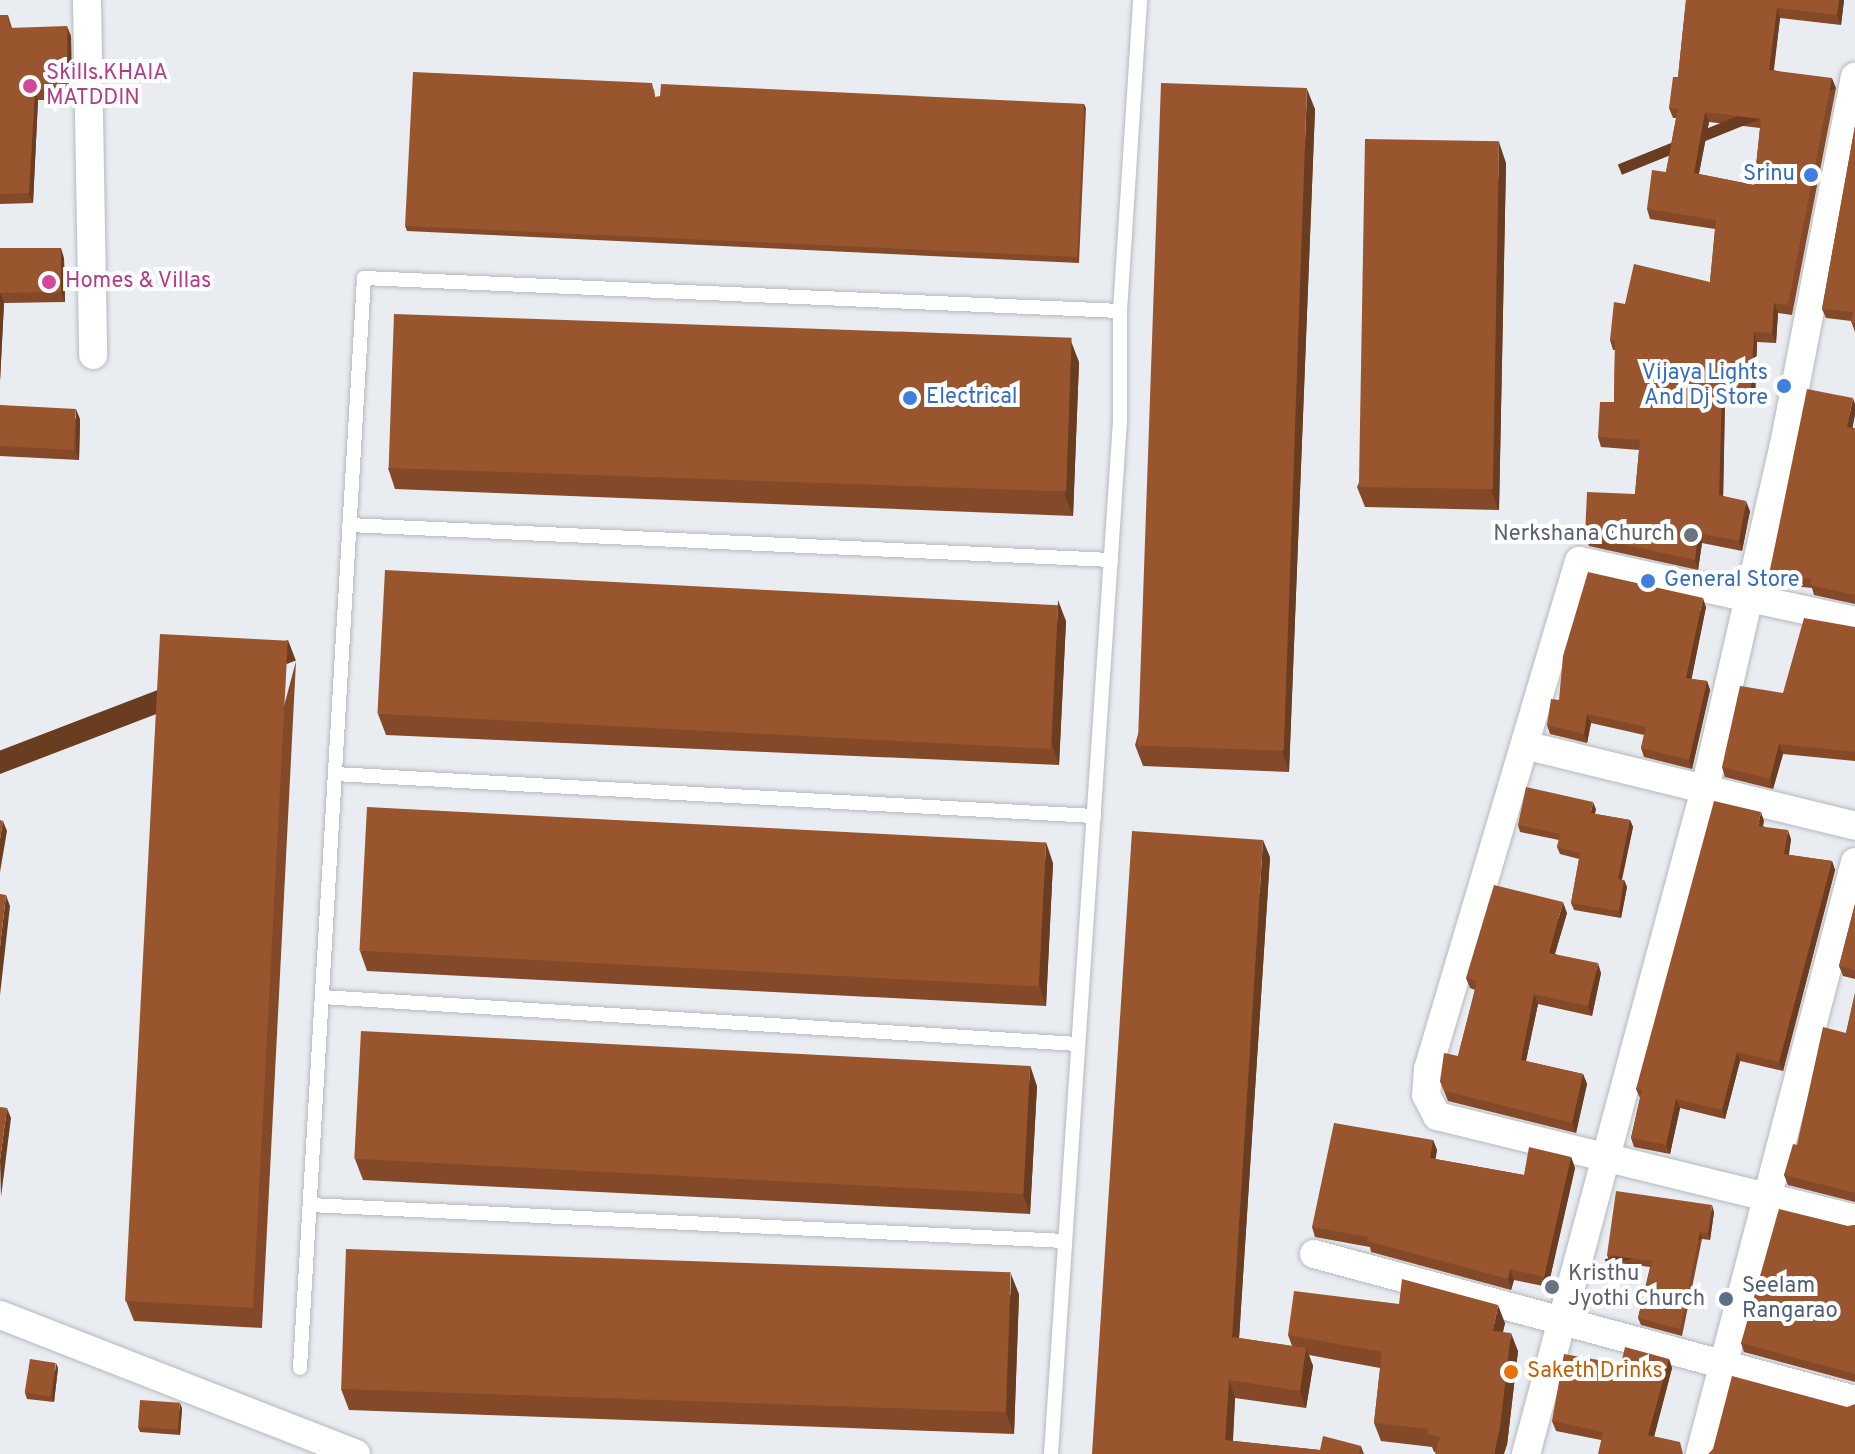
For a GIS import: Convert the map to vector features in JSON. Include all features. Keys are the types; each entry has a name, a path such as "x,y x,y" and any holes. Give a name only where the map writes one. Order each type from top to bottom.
{"street":[{"path":"87,0 93,355"},
{"path":"1526,1454 1705,789 1746,597 1784,445 1855,77"},
{"path":"1855,621 1579,561 1548,654 1528,746 1428,1069 1426,1095 1437,1116 1855,1219"},
{"path":"1528,746 1855,826"},
{"path":"1700,1454 1855,862"},
{"path":"1314,1254 1562,1318 1855,1400"},
{"path":"0,1315 356,1454"}],"lane":[{"path":"1051,1454 1111,560 1120,311 1140,0"},
{"path":"300,1368 364,278 1120,311"},
{"path":"349,525 1111,560"},
{"path":"335,774 1094,816"},
{"path":"322,997 1078,1044"},
{"path":"310,1205 1065,1241"}],"building":[{"path":"1686,0 1839,0 1837,15 1777,8 1769,70 1832,78 1788,305 1774,303 1772,333 1754,332 1751,389 1722,389 1719,495 1746,501 1739,541 1698,533 1695,560 1585,536 1587,492 1635,494 1640,440 1598,437 1600,402 1614,402 1615,341 1610,340 1614,302 1625,304 1634,264 1710,282 1716,220 1647,209 1652,170 1666,172 1678,109 1669,108 1673,77 1678,77","holes":["1705,112 1761,119 1754,185 1694,173"]},
{"path":"0,15 8,15 9,28 67,26 68,90 35,90 29,193 0,194"},
{"path":"413,72 652,83 655,97 660,96 661,84 1084,104 1077,257 405,226"},
{"path":"1161,83 1307,88 1284,751 1138,746"},
{"path":"1855,126 1855,323 1851,322 1853,312 1822,309"},
{"path":"1365,139 1499,141 1493,489 1359,487"},
{"path":"0,248 61,248 61,292 0,293"},
{"path":"394,314 1072,338 1066,492 389,468"},
{"path":"1807,389 1853,398 1847,427 1855,428 1855,595 1810,585 1812,579 1769,575"},
{"path":"0,405 76,409 74,450 0,446"},
{"path":"385,570 1058,605 1051,749 377,714"},
{"path":"1588,572 1703,598 1686,678 1707,681 1689,760 1641,748 1646,727 1587,714 1584,734 1547,725 1551,699 1559,700 1563,656"},
{"path":"1804,618 1855,627 1855,752 1779,744 1770,779 1722,767 1740,686 1783,693"},
{"path":"160,634 288,641 253,1308 125,1301"},
{"path":"1526,787 1593,802 1591,813 1630,820 1618,879 1624,880 1619,911 1571,903 1580,853 1557,847 1560,834 1518,825"},
{"path":"1714,801 1761,812 1758,826 1788,830 1784,854 1832,861 1779,1062 1737,1052 1722,1110 1676,1099 1666,1145 1631,1138 1642,1090 1636,1089"},
{"path":"367,807 1046,843 1039,986 359,951"},
{"path":"1132,831 1263,840 1232,1337 1306,1348 1300,1391 1229,1380 1225,1440 1320,1450 1323,1436 1361,1446 1359,1454 1092,1454"},
{"path":"1494,885 1563,902 1549,953 1598,963 1588,1006 1534,994 1521,1060 1583,1074 1572,1123 1445,1091 1440,1081 1444,1053 1458,1056 1477,981 1466,978"},
{"path":"0,894 6,895 0,947"},
{"path":"1855,904 1855,970 1839,966"},
{"path":"1855,993 1855,1193 1784,1175 1793,1144 1797,1145 1823,1027 1846,1033"},
{"path":"361,1031 1030,1066 1023,1194 354,1159"},
{"path":"0,1107 7,1108 0,1160"},
{"path":"1334,1123 1433,1140 1430,1158 1524,1175 1529,1147 1571,1157 1544,1277 1510,1269 1508,1279 1367,1241 1368,1237 1312,1227"},
{"path":"1616,1191 1712,1205 1708,1233 1700,1232 1680,1329 1638,1318 1652,1261 1607,1255"},
{"path":"1779,1209 1848,1226 1855,1225 1855,1374 1741,1343"},
{"path":"346,1249 1011,1272 1006,1412 341,1389"},
{"path":"1402,1279 1498,1305 1493,1331 1511,1333 1494,1454 1435,1454 1440,1437 1427,1434 1428,1429 1374,1423 1382,1352 1288,1335 1294,1291 1399,1304"},
{"path":"1625,1347 1669,1359 1648,1435 1680,1442 1683,1454 1598,1454 1603,1432 1552,1421 1564,1354 1621,1364"},
{"path":"30,1359 56,1363 50,1397 25,1393"},
{"path":"1732,1376 1847,1407 1855,1404 1855,1454 1708,1454 1713,1449"},
{"path":"140,1400 180,1403 178,1430 138,1427"}],"place":[{"name":"Skills.KHAIA MATDDIN","path":"30,86"},
{"name":"Srinu","path":"1811,175"},
{"name":"Homes & Villas","path":"49,282"},
{"name":"Vijaya Lights And Dj Store","path":"1784,386"},
{"name":"Electrical","path":"910,398"},
{"name":"Nerkshana Church","path":"1691,535"},
{"name":"General Store","path":"1648,581"},
{"name":"Kristhu Jyothi Church","path":"1552,1287"},
{"name":"Seelam Rangarao","path":"1726,1299"},
{"name":"Saketh Drinks","path":"1511,1372"}]}
